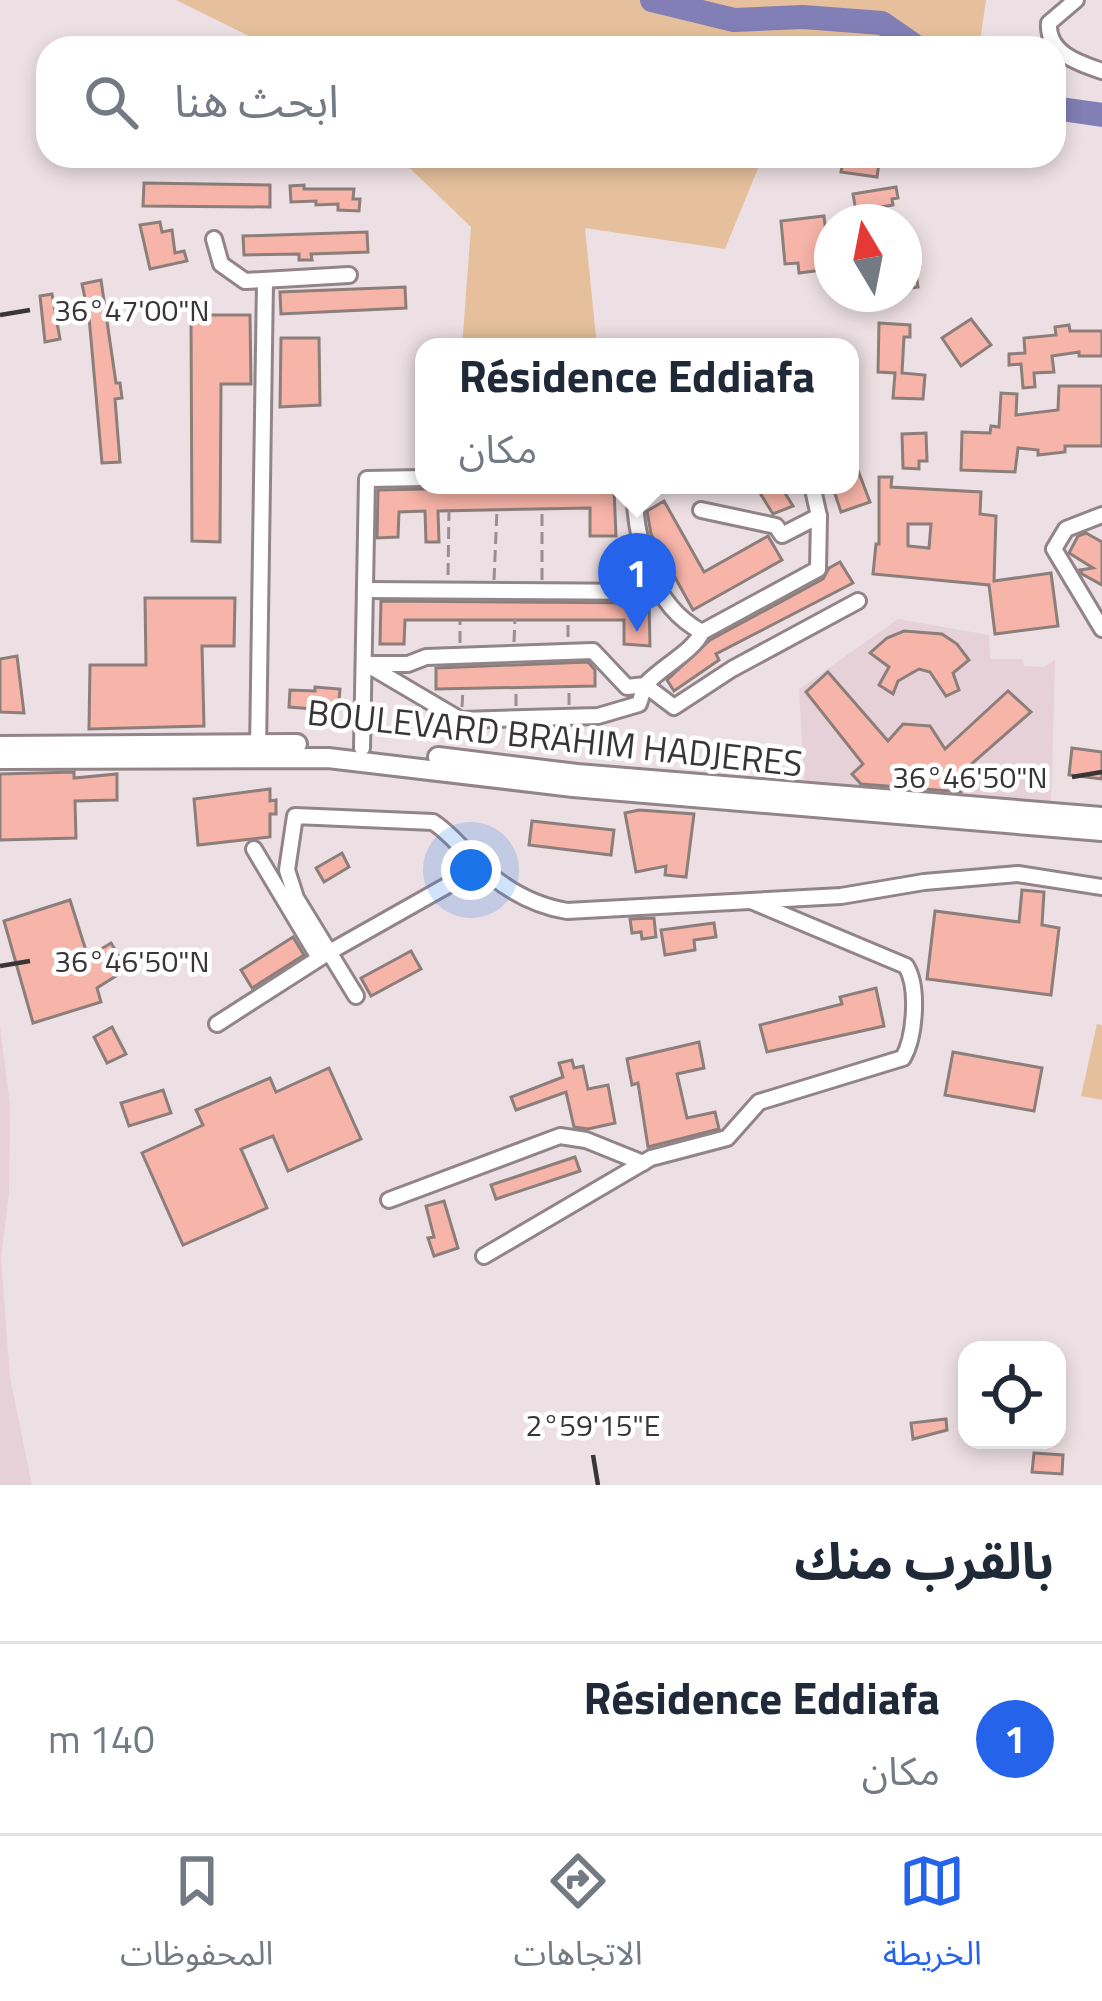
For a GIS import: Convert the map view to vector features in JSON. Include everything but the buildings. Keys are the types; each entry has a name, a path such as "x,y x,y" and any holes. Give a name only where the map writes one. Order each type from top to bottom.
{"main road":[{"name":"BOULEVARD BRAHIM HADJERES","path":"0,746 362,748 577,774 1102,817"},
{"path":"0,759 258,750 573,787 1102,831"}],"street":[{"path":"1048,36 1049,23 1076,0"},
{"path":"1066,55 1102,70"},
{"path":"214,238 221,264 245,281 349,275"},
{"path":"258,750 265,281"},
{"path":"362,748 368,479 415,478"},
{"path":"635,494 638,533 660,592 677,617 702,632"},
{"path":"366,664 461,719 598,716 639,704 645,685 660,667 698,642 702,632 818,569 819,516 814,494"},
{"path":"700,510 776,526 782,535 819,516"},
{"path":"1102,529 1096,516 1066,529 1054,549 1102,629"},
{"path":"366,590 660,592"},
{"path":"366,664 593,651 627,687 645,685 674,707 731,669 858,601"},
{"path":"323,956 287,870 295,816 422,819 442,828 480,867 523,898 567,911 841,896 924,882 1018,874 1102,887"},
{"path":"254,849 323,956 356,996"},
{"path":"217,1024 323,956 480,867"},
{"path":"484,1256 643,1163 727,1138 753,1107 769,1097 896,1062 908,1049 913,991 906,966 746,899"},
{"path":"388,1200 560,1136 586,1140 643,1163"}],"path":[{"path":"494,591 497,510"},
{"path":"542,510 542,591"},
{"path":"447,591 449,511"},
{"path":"513,654 515,620"},
{"path":"460,621 460,656"},
{"path":"568,621 568,652"}],"shaded area":[{"path":"176,0 986,0 981,36 249,36"},
{"path":"410,168 758,168 725,249 585,228 596,338 463,338 471,227"},
{"path":"898,619 989,635 990,659 1023,659 1024,666 1043,667 1055,660 1051,810 805,796 799,689"},
{"path":"1097,1024 1102,1025 1102,1100 1081,1096"},
{"path":"0,1025 10,1106 9,1193 1,1259 10,1378 32,1485 0,1485"}],"waterway":[{"path":"652,0 734,20 803,17 882,23 901,36"},
{"path":"1066,110 1102,115"}],"place":[{"name":"Résidence Eddiafa","path":"637,632"}]}
